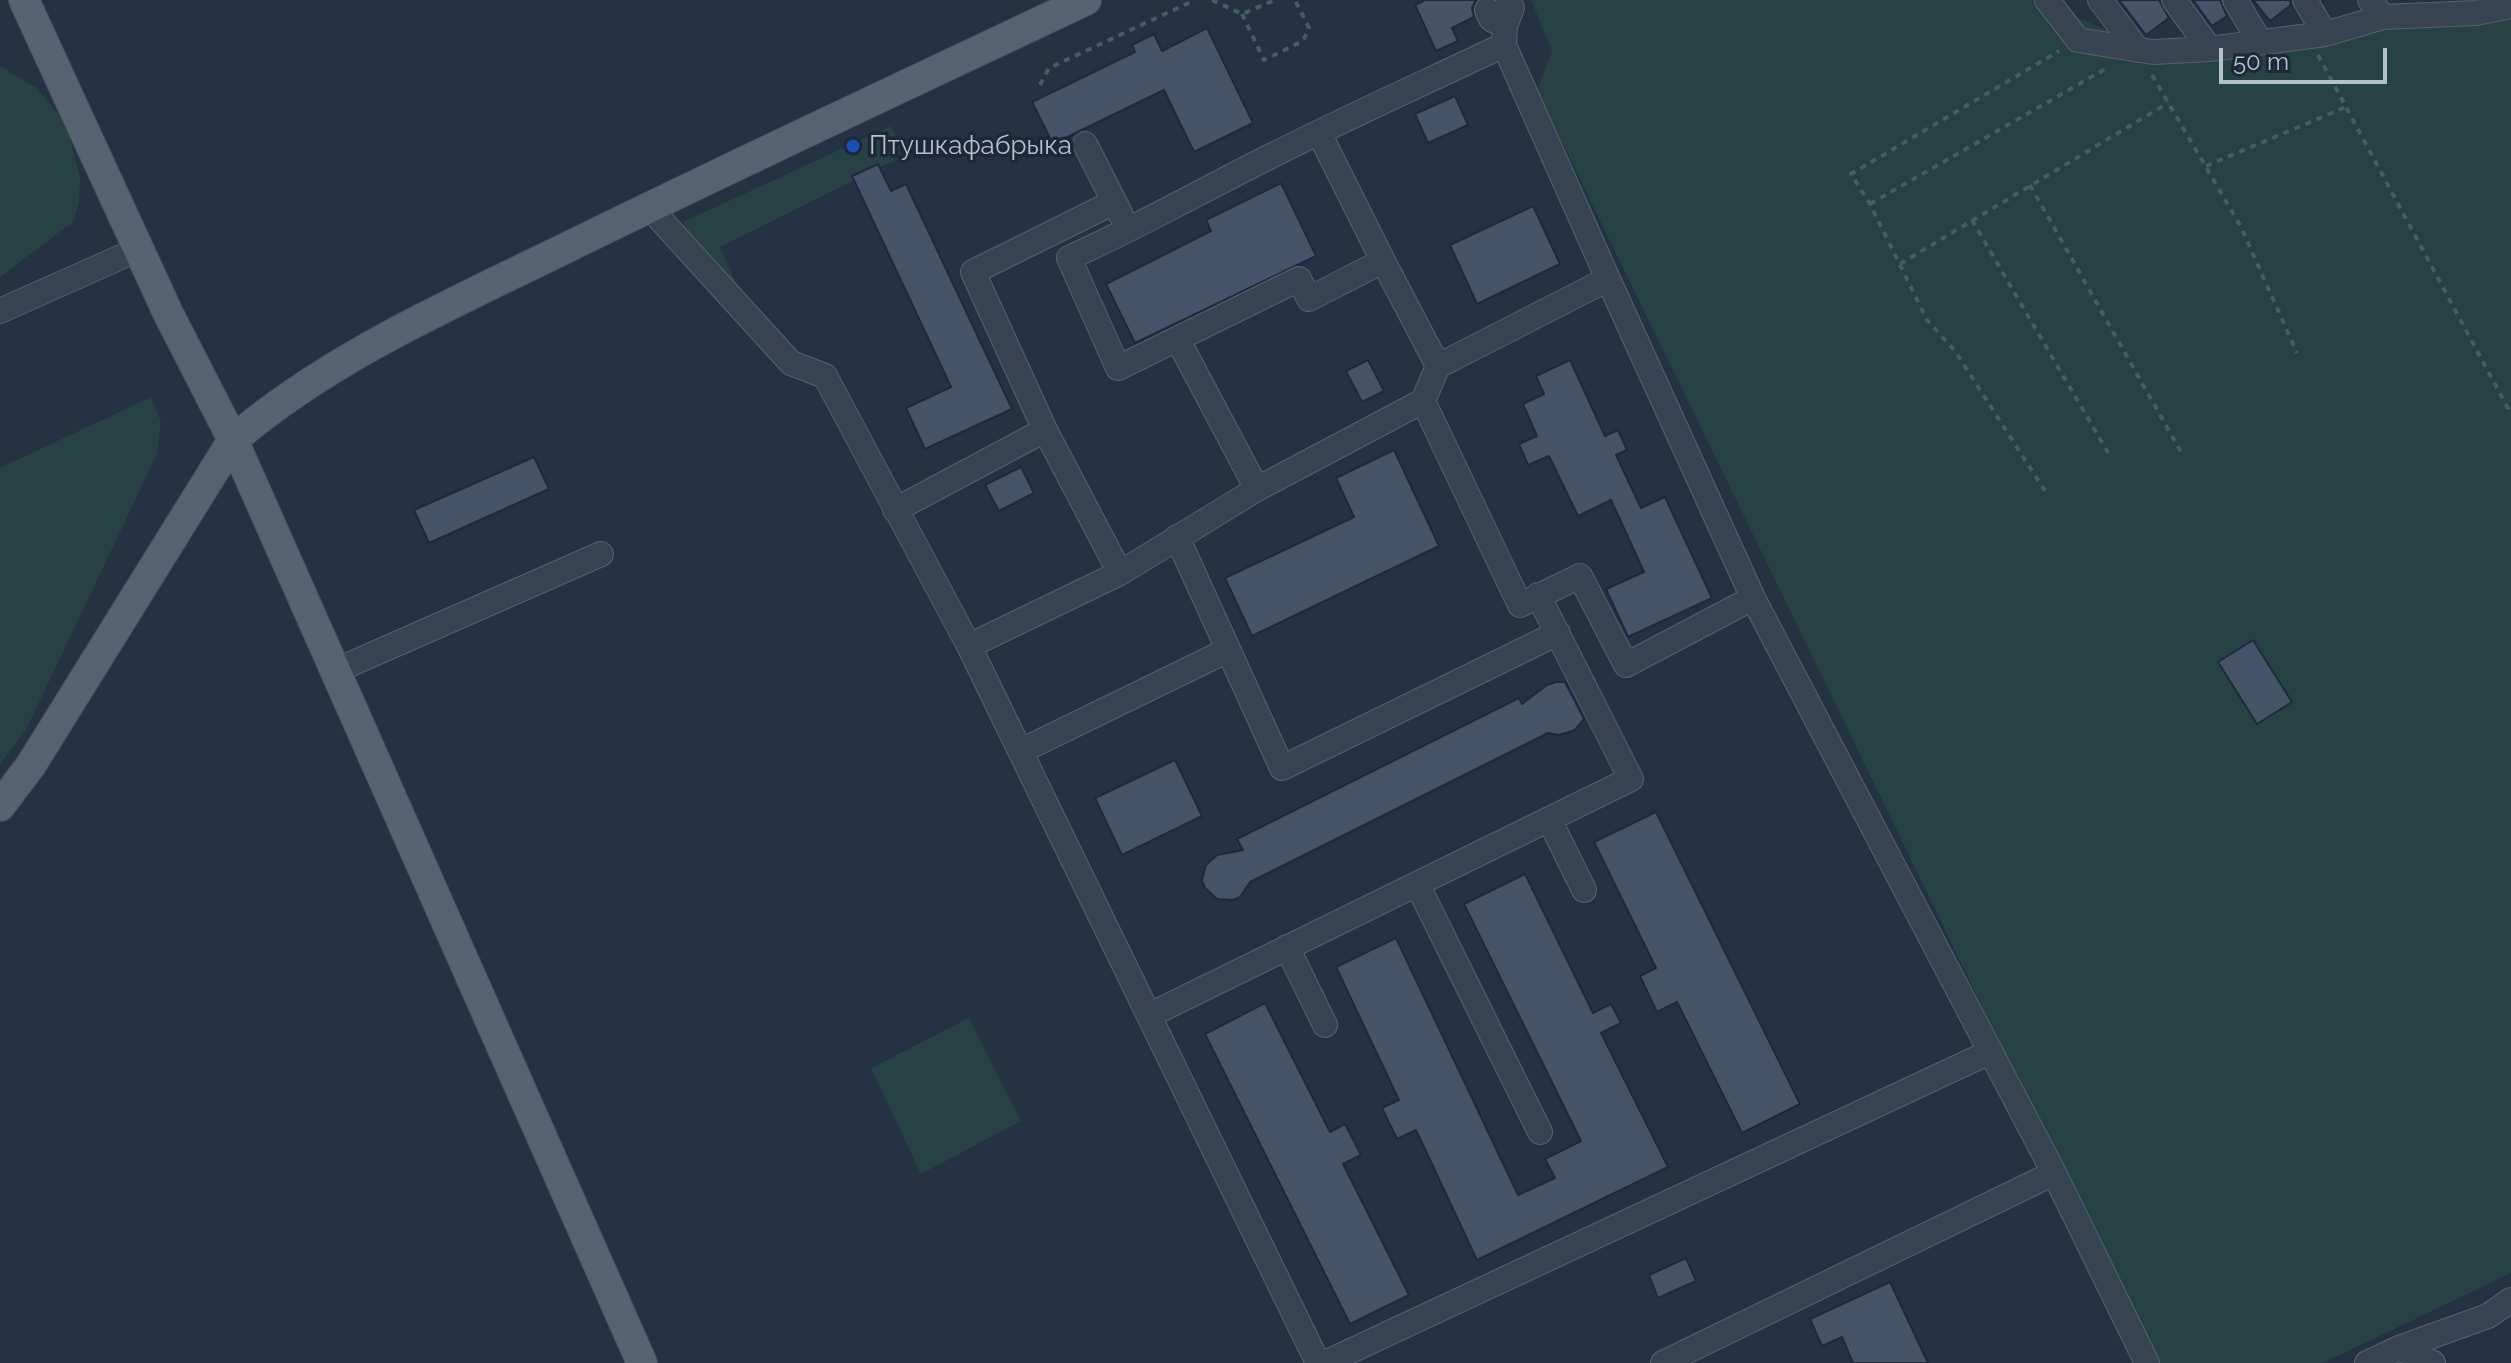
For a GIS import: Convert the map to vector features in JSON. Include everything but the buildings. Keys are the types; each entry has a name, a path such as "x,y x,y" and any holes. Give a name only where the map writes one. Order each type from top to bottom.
{"main road":[{"path":"24,0 168,313 233,440 642,1363"},
{"path":"0,806 31,765 233,440 269,410 412,325 649,207 1086,0"}],"street":[{"path":"2047,0 2078,40 2153,52 2210,49 2316,35 2377,9 2457,7 2476,13 2511,6"},
{"path":"2100,0 2138,50"},
{"path":"2174,0 2210,49"},
{"path":"2235,0 2260,42"},
{"path":"2305,0 2316,35"},
{"path":"1383,261 1309,299 1299,279 1118,368 1069,258 1129,231 1319,133 1501,20 1608,279 1753,598 2054,1173 2147,1363"},
{"path":"1319,133 1438,366"},
{"path":"1085,144 1129,231"},
{"path":"1114,202 973,272 1045,430 1120,573"},
{"path":"649,207 791,363 825,376 969,646 1318,1363"},
{"path":"0,311 139,249"},
{"path":"969,646 1120,573 1257,489 1423,401 1438,366 1608,279"},
{"path":"1178,340 1257,489"},
{"path":"1423,401 1520,605 1580,576 1626,665 1753,598"},
{"path":"895,510 1045,430"},
{"path":"1177,537 1282,768 1558,633"},
{"path":"335,671 601,554"},
{"path":"1150,1015 1631,779 1538,595"},
{"path":"1021,751 1228,650"},
{"path":"1549,819 1584,890"},
{"path":"1417,884 1540,1132"},
{"path":"1287,947 1325,1025"},
{"path":"1325,1363 1990,1052"},
{"path":"1663,1363 2054,1173"},
{"path":"2367,1363 2488,1316 2511,1300"},
{"path":"2399,1348 2433,1363"}],"path":[{"path":"1040,85 1049,68 1195,0"},
{"path":"1212,0 1242,14 1264,60 1303,41 1309,28 1295,0"},
{"path":"1242,14 1275,0"},
{"path":"2316,35 2346,107 2511,414"},
{"path":"2045,491 1955,351 1927,320 1870,204 1851,174 2078,40"},
{"path":"1870,204 2138,50 2241,227 2297,353"},
{"path":"1900,264 2168,103"},
{"path":"2206,166 2346,107"},
{"path":"2030,185 2181,452"},
{"path":"1972,220 2110,456"}],"green space":[{"path":"1531,0 2033,0 2163,52 2511,6 2511,1273 2323,1363 2152,1363 1537,91 1552,51"},
{"path":"0,66 38,89 67,126 80,178 74,221 0,277"},
{"path":"891,126 900,144 897,159 720,247 753,321 702,265 683,222"},
{"path":"151,397 161,422 157,454 26,730 0,764 0,468"},
{"path":"969,1018 1021,1121 921,1174 871,1068"}],"place":[{"name":"Птушкафабрыка","path":"853,146"}]}
